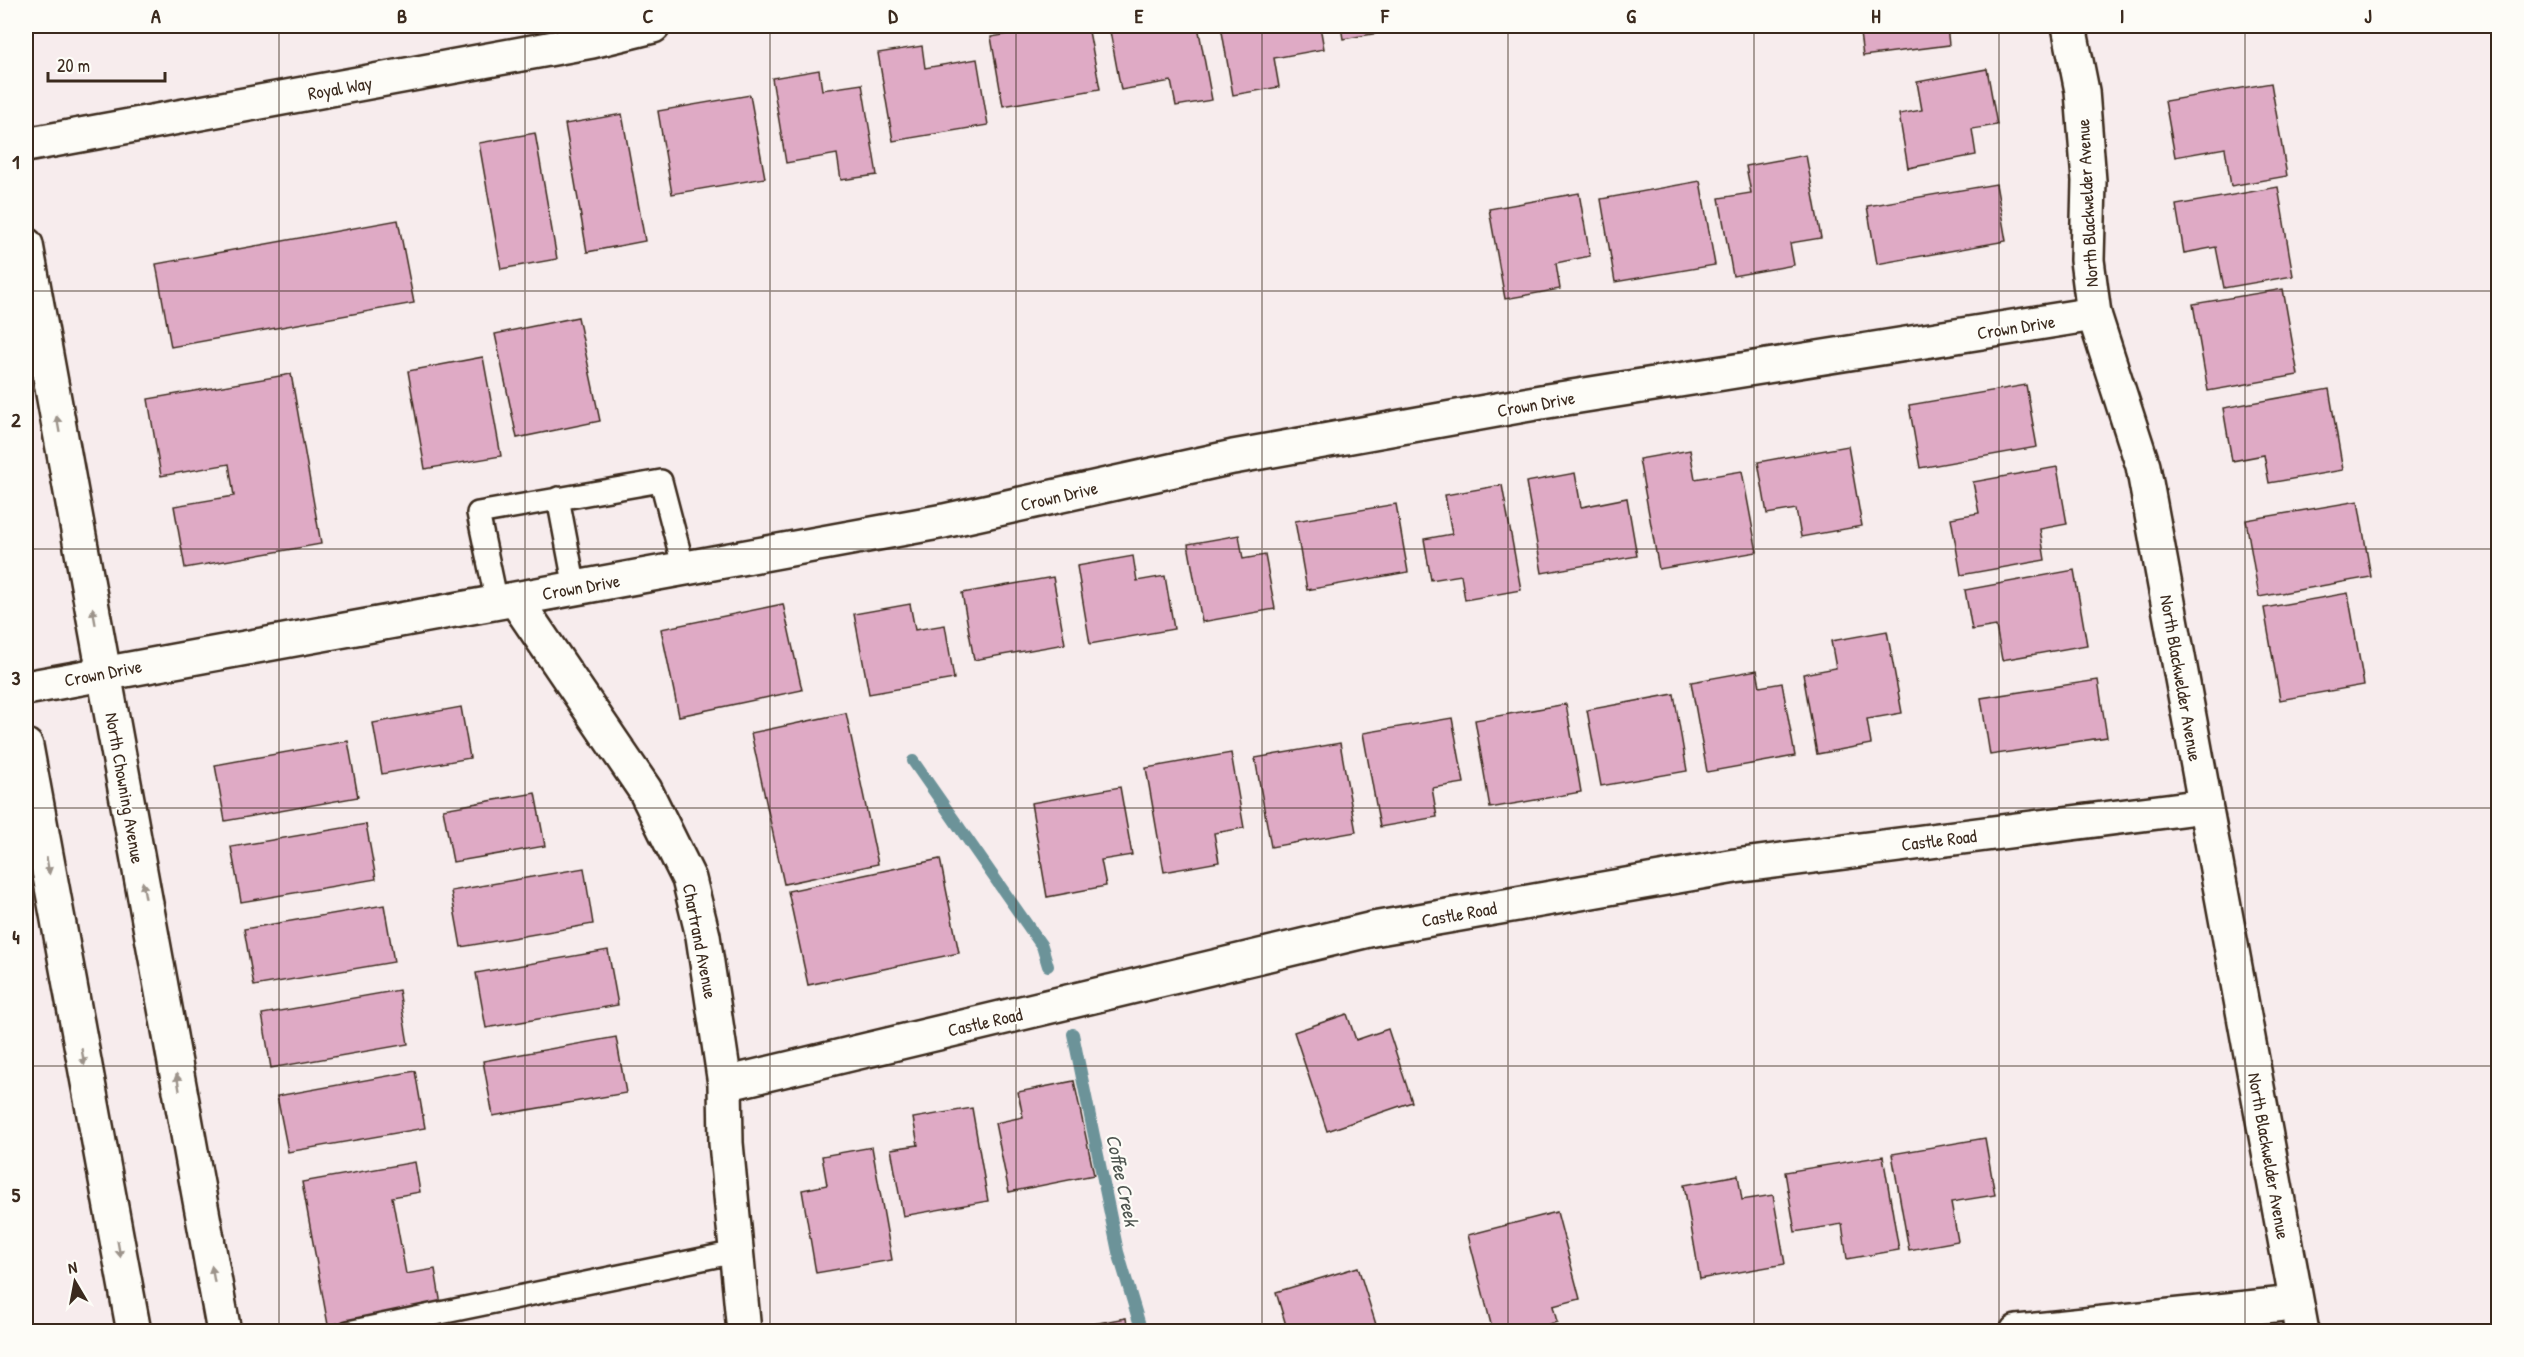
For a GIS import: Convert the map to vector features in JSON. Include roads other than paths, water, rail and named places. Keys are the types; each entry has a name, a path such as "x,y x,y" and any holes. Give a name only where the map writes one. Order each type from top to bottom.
{"street":[{"name":"Royal Way","path":"26,145 592,41 653,26"},
{"name":"North Blackwelder Avenue","path":"2069,26 2082,91 2089,181 2087,260 2094,314 2143,466 2299,1317"},
{"name":"North Chowning Avenue","path":"26,245 224,1332"},
{"name":"Crown Drive","path":"26,688 944,521 1233,457 1541,402 2094,314"},
{"name":"Chartrand Avenue","path":"506,601 645,790 689,879 703,936 725,1084 726,1143 744,1332"},
{"path":"26,746 134,1332"},
{"name":"Castle Road","path":"725,1084 1372,929 1735,866 2205,806"},
{"path":"2017,1332 2299,1317"}],"lane":[{"path":"506,601 478,513 661,481 684,569"},
{"path":"558,498 575,588"},
{"path":"348,1332 736,1252"}],"waterway":[{"name":"Coffee Creek","path":"913,761 1042,946 1048,966"},
{"name":"Coffee Creek","path":"1073,1034 1118,1252 1142,1332"}]}
